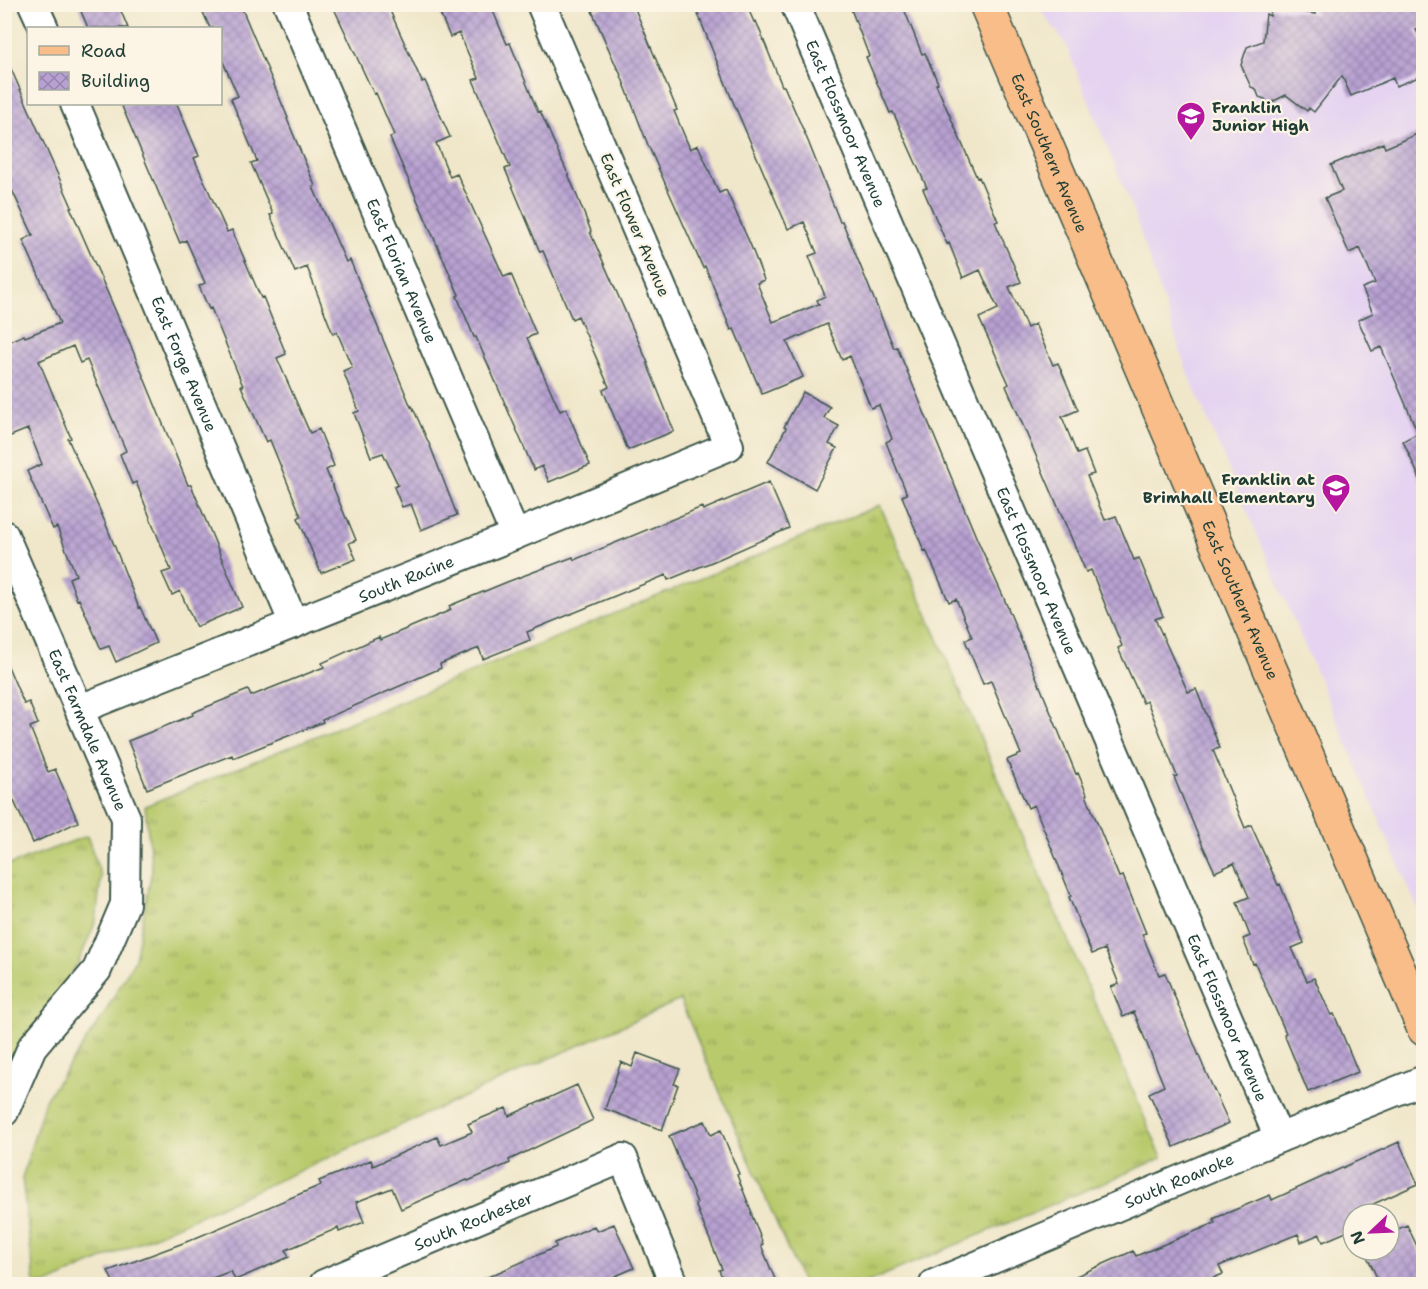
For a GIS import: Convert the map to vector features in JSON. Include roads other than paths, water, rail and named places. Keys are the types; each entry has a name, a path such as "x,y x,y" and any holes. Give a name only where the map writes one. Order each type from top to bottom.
{"main road":[{"name":"East Southern Avenue","path":"986,4 1424,1029"}],"street":[{"path":"33,4 44,27"},
{"name":"East Florian Avenue","path":"288,4 515,535"},
{"name":"East Flower Avenue","path":"542,4 729,446"},
{"name":"East Flossmoor Avenue","path":"795,4 1279,1138"},
{"name":"East Forge Avenue","path":"75,105 294,624"},
{"name":"South Racine","path":"80,709 515,535 729,446"},
{"name":"East Farmdale Avenue","path":"4,535 126,818 125,904 97,970 32,1047 4,1112"},
{"name":"South Roanoke","path":"934,1284 1279,1138 1424,1080"},
{"name":"South Rochester","path":"324,1284 623,1158 674,1284"}],"place":[{"name":"Franklin Junior High","path":"1191,142"},
{"name":"Franklin at Brimhall Elementary","path":"1336,514"}]}
